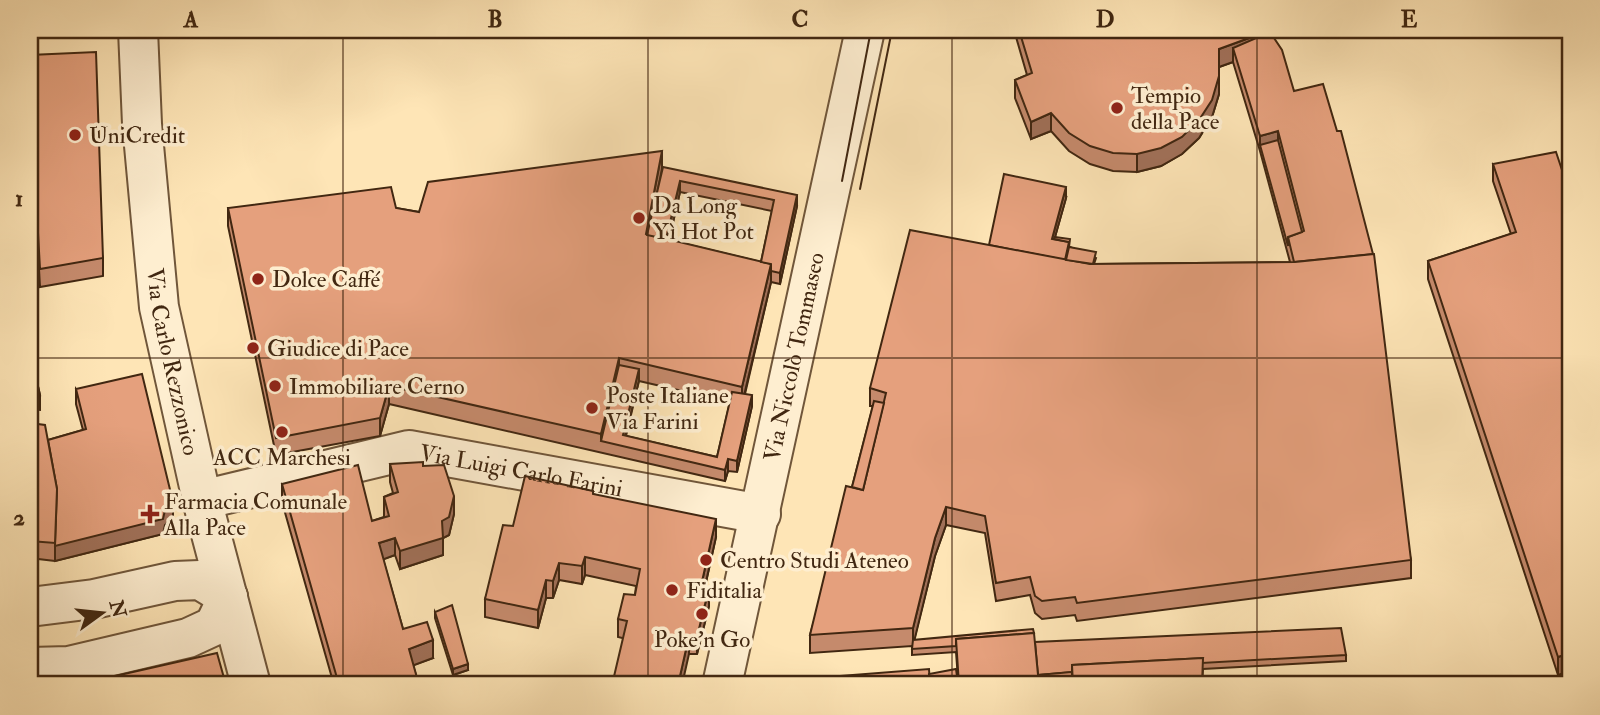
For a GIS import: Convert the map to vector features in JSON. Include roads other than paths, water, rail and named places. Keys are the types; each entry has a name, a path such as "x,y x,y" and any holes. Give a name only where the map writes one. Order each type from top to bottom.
{"street":[{"name":"Via Carlo Rezzonico","path":"138,30 142,124 159,307 202,500 251,685"},
{"name":"Via Niccolò Tommaseo","path":"722,685 865,30"},
{"name":"Via Luigi Carlo Farini","path":"202,500 409,450 761,514"},
{"path":"30,608 94,599 174,580 201,580 228,597 214,626 188,638 69,666 30,667"}],"tram line":[{"path":"842,181 871,30"},
{"path":"860,189 892,30"}],"place":[{"name":"Tempio della Pace","path":"1117,108"},
{"name":"UniCredit","path":"75,135"},
{"name":"Da Long Yì Hot Pot","path":"639,218"},
{"name":"Dolce Caffé","path":"258,279"},
{"name":"Giudice di Pace","path":"253,348"},
{"name":"Immobiliare Cerno","path":"275,386"},
{"name":"Poste Italiane Via Farini","path":"592,408"},
{"name":"ACC Marchesi","path":"282,432"},
{"name":"Farmacia Comunale Alla Pace","path":"150,514"},
{"name":"Centro Studi Ateneo","path":"706,560"},
{"name":"Fiditalia","path":"672,590"},
{"name":"Poke'n Go","path":"702,614"}]}
